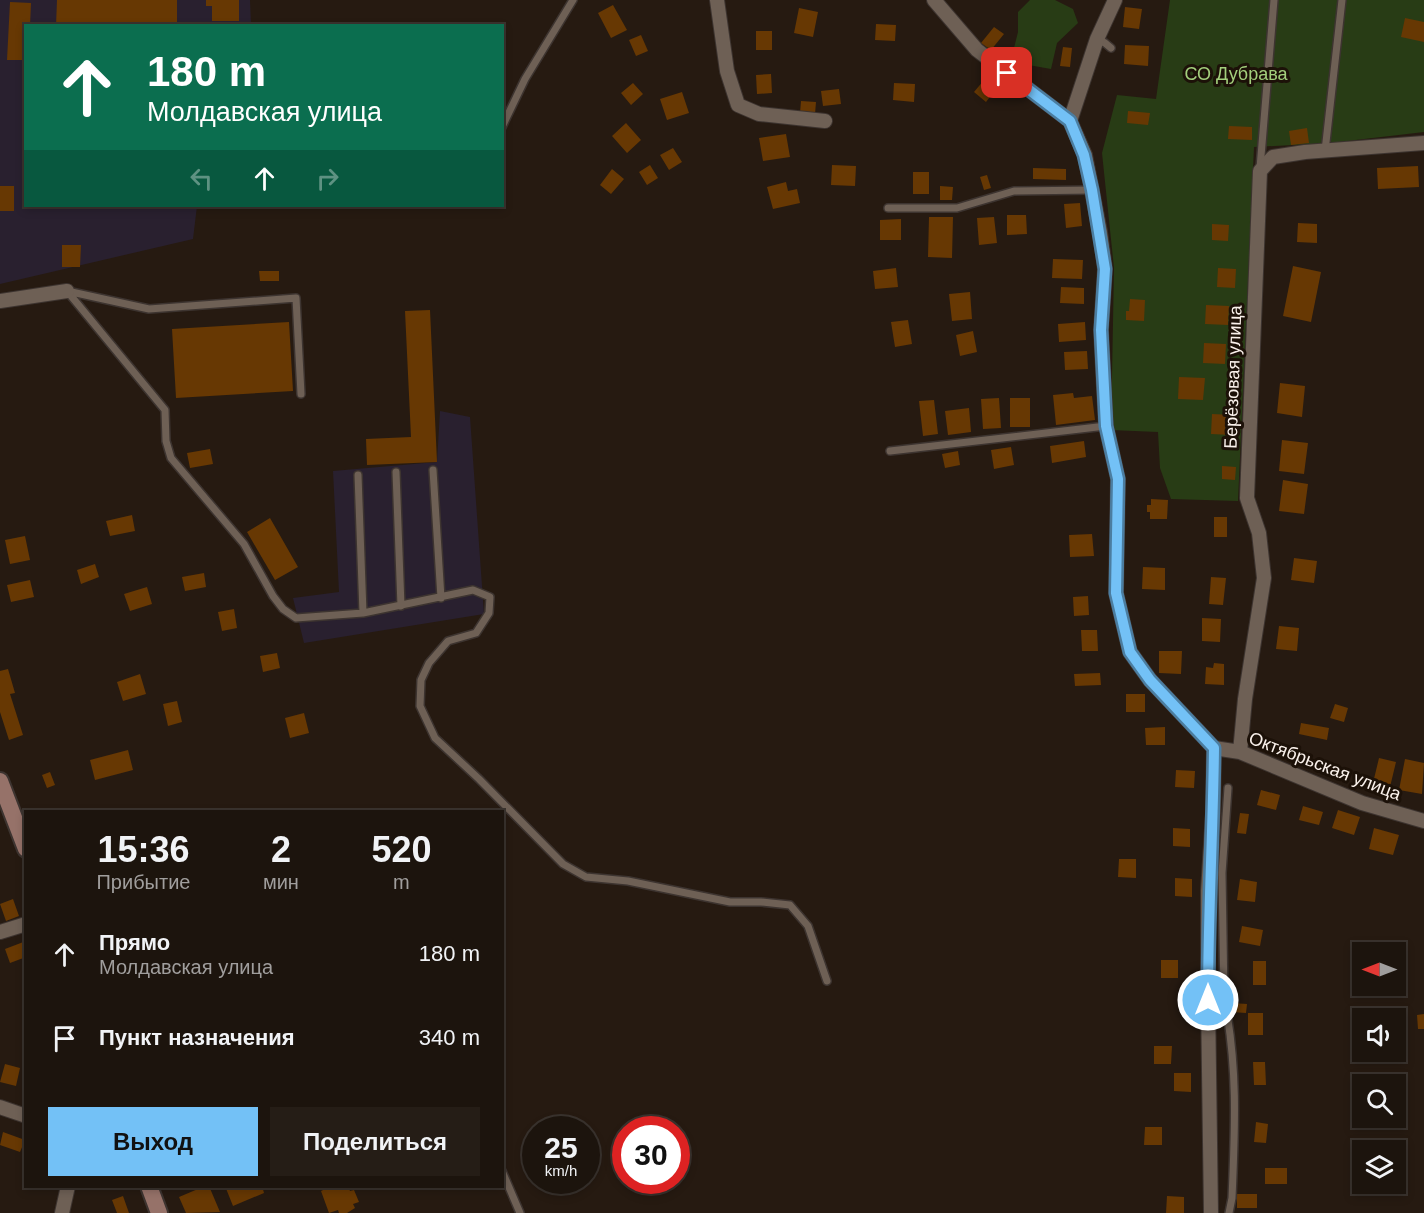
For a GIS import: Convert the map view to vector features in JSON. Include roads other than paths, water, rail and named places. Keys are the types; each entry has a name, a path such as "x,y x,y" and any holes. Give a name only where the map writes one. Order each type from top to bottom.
{"main road":[{"path":"0,784 24,844"},
{"path":"150,1188 159,1213"}],"street":[{"path":"717,0 727,71 738,105 759,114 825,121"},
{"path":"934,0 977,50 1070,121 1084,155 1092,190 1105,269 1101,330 1106,426 1118,479 1116,593 1130,652 1150,680 1214,748 1208,891 1211,1213"},
{"path":"1070,121 1097,39 1114,0"},
{"path":"1260,171 1273,157 1424,143"},
{"name":"Берёзовая улица","path":"1240,752 1245,699 1264,578 1259,533 1247,498 1260,171"},
{"path":"0,301 67,291"},
{"name":"Октябрьская улица","path":"1214,748 1240,752 1362,803 1424,820"},
{"path":"0,932 24,925"},
{"path":"0,1107 24,1115"},
{"path":"62,1213 68,1188"}],"lane":[{"path":"504,123 525,79 573,0"},
{"path":"1260,171 1274,0"},
{"path":"1325,151 1342,0"},
{"path":"1097,39 1111,48"},
{"path":"888,208 957,208 1014,191 1092,190"},
{"path":"67,291 148,309 296,298 301,394"},
{"path":"67,291 165,410 166,441 171,458 244,544 273,596 283,609 296,618 363,613 473,590 490,597 489,613 476,633 448,641 429,663 421,680 420,706 435,738 563,864 586,877 628,881 730,902 790,905 808,926 827,981"},
{"path":"890,451 1106,426"},
{"path":"433,470 441,598"},
{"path":"396,472 401,606"},
{"path":"358,474 363,613"},
{"path":"1228,788 1222,873 1224,997 1230,1023 1236,1099 1232,1198 1229,1213"},
{"path":"1208,1000 1224,997"},
{"path":"504,1177 520,1213"}],"park label":[{"name":"СО Дубрава","path":"1236,74"}]}
